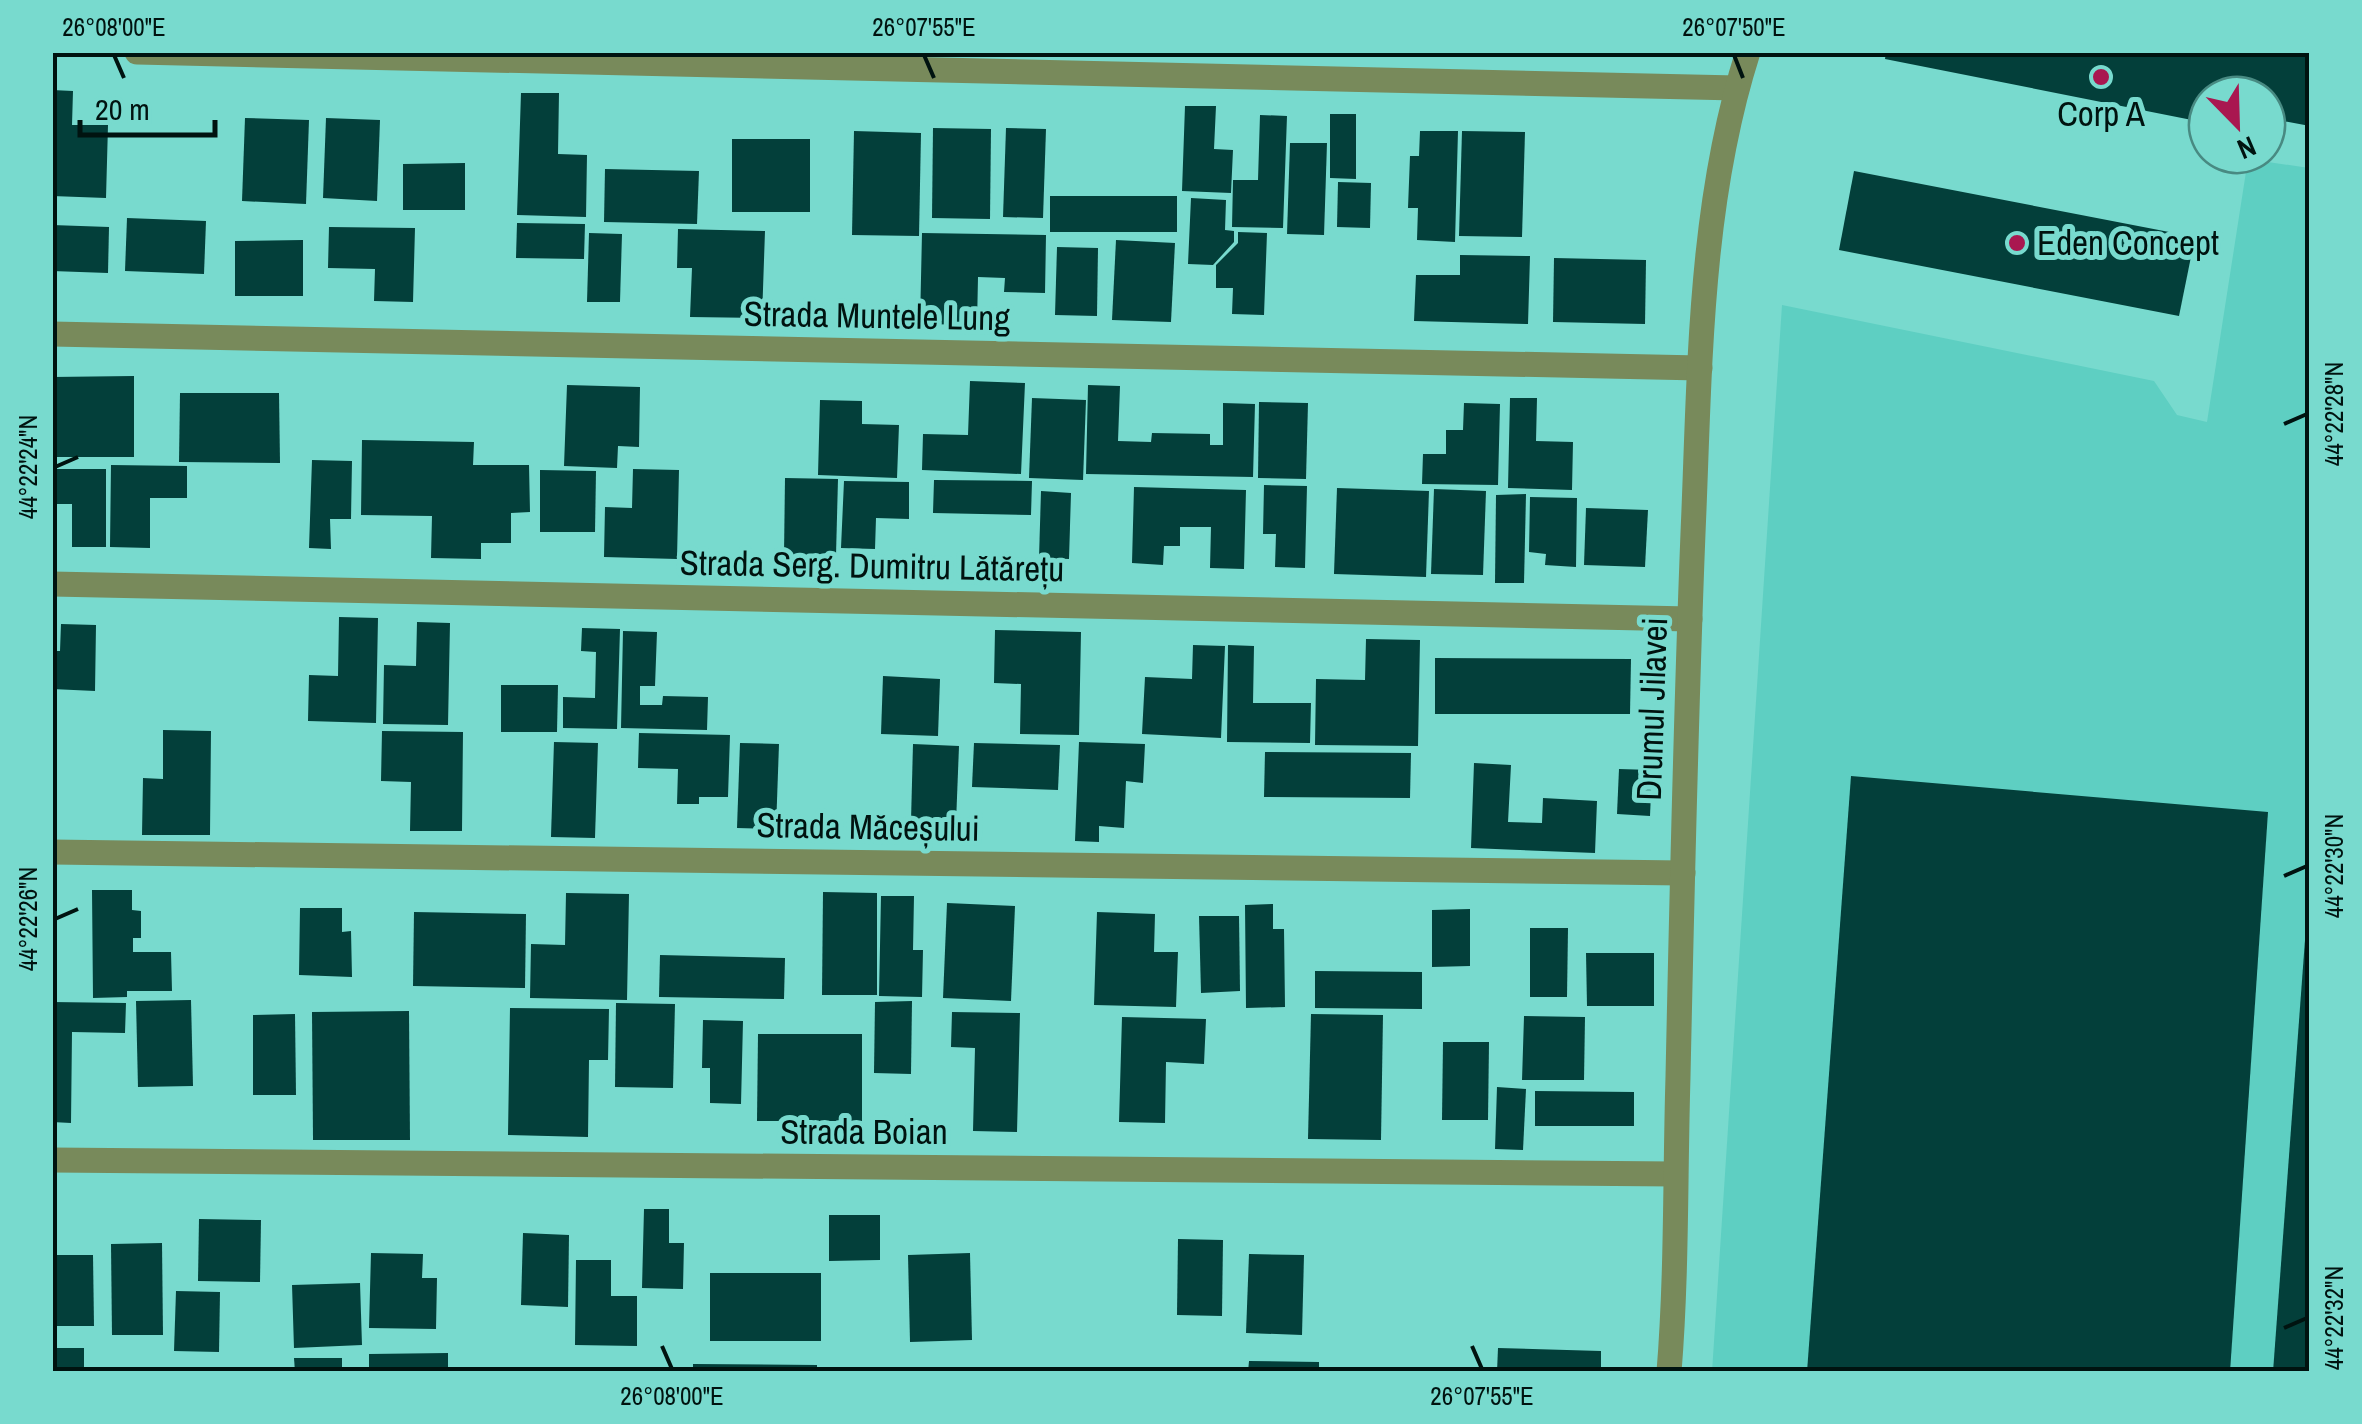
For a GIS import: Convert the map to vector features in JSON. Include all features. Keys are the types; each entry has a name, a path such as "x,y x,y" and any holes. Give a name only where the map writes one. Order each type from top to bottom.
{"street":[{"path":"137,52 476,56 1737,88"},
{"name":"Drumul Jilavei","path":"1670,1372 1700,368 1709,252 1722,158 1748,52"},
{"name":"Strada Muntele Lung","path":"52,334 1700,368"},
{"name":"Strada Serg. Dumitru Lătărețu","path":"52,584 1690,619"},
{"name":"Strada Măceșului","path":"52,852 1682,874"},
{"name":"Strada Boian","path":"52,1160 1676,1174"}],"shaded area":[{"path":"2287,165 2309,168 2309,1371 1712,1372 1782,305 2154,381 2177,415 2207,422 2246,175 2287,175"}],"building":[{"name":"Corp A","path":"1886,52 2310,52 2310,126 2287,122 2287,75 2187,75 2187,119 1885,59"},
{"path":"52,90 73,91 72,125 108,125 106,198 52,196"},
{"path":"521,93 559,93 558,154 587,155 586,217 517,215"},
{"path":"1185,106 1216,106 1214,149 1233,150 1231,193 1182,191"},
{"path":"1330,114 1356,114 1356,179 1330,178"},
{"path":"1260,115 1287,116 1283,228 1232,227 1233,180 1258,180"},
{"path":"245,118 309,120 306,204 242,201"},
{"path":"326,118 380,120 377,201 323,198"},
{"path":"933,128 991,129 990,219 932,218"},
{"path":"1006,128 1046,129 1043,218 1003,217"},
{"path":"854,131 921,133 919,236 852,235"},
{"path":"1420,131 1458,131 1455,242 1417,240 1418,208 1408,208 1410,156 1419,156"},
{"path":"1462,131 1525,132 1522,237 1459,236"},
{"path":"732,139 810,139 810,212 732,212"},
{"path":"1290,143 1327,143 1324,235 1287,234"},
{"path":"465,163 465,210 403,210 403,164"},
{"path":"605,169 699,171 697,224 604,222"},
{"name":"Eden Concept","path":"1854,171 2195,237 2179,316 1839,250"},
{"path":"1338,182 1371,183 1370,228 1337,227"},
{"path":"1050,196 1177,196 1177,232 1050,232"},
{"path":"1191,198 1226,200 1225,230 1234,231 1234,242 1213,265 1188,264"},
{"path":"127,218 206,221 204,274 125,271"},
{"path":"517,223 585,224 584,259 516,258"},
{"path":"52,225 109,227 108,273 52,271"},
{"path":"329,227 415,228 413,302 374,301 375,269 328,268"},
{"path":"678,229 765,231 762,318 690,317 692,268 677,268"},
{"path":"1238,232 1267,233 1264,315 1232,314 1233,288 1216,288 1216,265 1238,243"},
{"path":"589,233 622,234 620,302 587,302"},
{"path":"922,233 1046,235 1045,293 1004,292 1005,278 978,277 977,325 920,324"},
{"path":"303,240 303,296 235,296 235,241"},
{"path":"1116,240 1175,243 1171,322 1112,320"},
{"path":"1057,247 1098,248 1097,316 1055,315"},
{"path":"1460,255 1530,256 1528,324 1414,321 1416,275 1460,275"},
{"path":"1554,258 1646,260 1645,324 1553,322"},
{"path":"134,376 134,457 52,457 52,377"},
{"path":"970,381 1025,383 1021,474 922,470 923,434 968,435"},
{"path":"567,385 640,387 639,447 618,446 617,468 564,466"},
{"path":"1088,385 1120,386 1118,441 1151,442 1152,433 1210,434 1210,445 1223,445 1223,403 1255,404 1253,477 1086,474"},
{"path":"180,393 279,393 280,463 179,462"},
{"path":"1032,398 1086,400 1083,480 1029,478"},
{"path":"1510,398 1537,398 1536,441 1573,442 1572,490 1508,488"},
{"path":"820,400 862,401 862,424 899,425 897,478 818,475"},
{"path":"1259,402 1308,403 1306,479 1258,478"},
{"path":"1464,403 1500,404 1498,485 1422,484 1423,454 1446,454 1446,430 1463,430"},
{"path":"362,440 474,442 473,465 529,465 530,512 511,513 511,543 481,543 481,559 431,558 432,516 361,515"},
{"path":"312,460 352,461 351,519 330,519 331,549 309,548"},
{"path":"111,465 187,466 187,498 150,498 150,548 110,547"},
{"path":"52,469 106,469 106,547 72,547 72,504 52,504"},
{"path":"633,469 679,470 677,559 604,557 605,507 632,508"},
{"path":"540,470 596,471 595,532 540,532"},
{"path":"785,478 838,479 836,555 784,555"},
{"path":"934,480 1032,481 1031,515 933,513"},
{"path":"844,481 909,482 909,519 876,518 875,549 841,548"},
{"path":"1264,485 1307,486 1305,568 1275,567 1276,534 1263,534"},
{"path":"1134,487 1246,490 1244,569 1210,568 1211,527 1180,527 1180,546 1164,546 1163,565 1132,563"},
{"path":"1337,488 1429,491 1426,577 1334,574"},
{"path":"1434,489 1486,491 1483,575 1431,574"},
{"path":"1041,491 1071,493 1069,559 1039,558"},
{"path":"1526,494 1524,583 1495,583 1496,495"},
{"path":"1530,497 1577,498 1576,567 1545,565 1546,554 1529,552"},
{"path":"1586,508 1648,510 1645,567 1584,565"},
{"path":"339,617 378,618 376,723 308,721 309,675 338,676"},
{"path":"417,622 450,623 448,725 383,724 384,665 416,666"},
{"path":"61,624 96,625 95,691 52,689 52,651 60,651"},
{"path":"582,628 620,629 617,729 563,728 563,697 595,698 596,652 581,651"},
{"path":"995,630 1081,632 1079,735 1020,734 1021,684 994,683"},
{"path":"623,631 657,632 655,686 640,686 640,705 662,705 663,696 708,697 707,730 621,728"},
{"path":"1366,639 1420,640 1418,746 1315,745 1316,679 1365,680"},
{"path":"1193,645 1225,646 1221,738 1142,734 1145,677 1192,679"},
{"path":"1228,645 1254,646 1253,703 1311,703 1310,743 1227,742"},
{"path":"1435,658 1631,659 1630,714 1435,714"},
{"path":"883,676 940,679 938,736 881,734"},
{"path":"501,685 558,685 557,732 501,732"},
{"path":"163,730 211,731 210,835 142,835 143,778 163,779"},
{"path":"382,731 463,732 462,831 410,831 411,782 381,781"},
{"path":"639,733 730,735 728,797 699,797 699,804 677,804 678,769 638,768"},
{"path":"554,742 598,743 595,838 551,837"},
{"path":"1079,742 1145,744 1143,783 1126,781 1124,828 1099,826 1099,842 1075,841"},
{"path":"740,743 779,744 776,829 737,828"},
{"path":"974,743 1060,745 1058,790 972,787"},
{"path":"913,744 959,746 956,823 911,821"},
{"path":"1265,752 1411,753 1410,798 1264,797"},
{"path":"1474,763 1511,765 1508,822 1542,823 1543,798 1597,801 1595,853 1471,848"},
{"path":"1619,769 1652,770 1650,816 1617,814"},
{"path":"1851,776 2268,812 2230,1372 1807,1372"},
{"path":"92,890 132,890 132,910 141,911 141,938 133,938 133,952 171,952 172,991 127,991 127,997 93,998"},
{"path":"823,892 877,893 877,995 822,995"},
{"path":"566,893 629,894 627,1000 530,998 531,944 565,945"},
{"path":"881,896 914,896 913,950 923,950 922,997 879,996"},
{"path":"947,903 1015,906 1011,1001 943,998"},
{"path":"1273,904 1273,929 1284,929 1285,1007 1246,1008 1245,905"},
{"path":"300,908 342,908 342,932 351,931 352,977 299,975"},
{"path":"1470,909 1470,966 1432,967 1432,910"},
{"path":"414,912 526,914 525,988 413,986"},
{"path":"1097,912 1155,914 1154,952 1178,952 1176,1007 1094,1005"},
{"path":"2307,913 2310,1372 2273,1372"},
{"path":"1199,916 1239,916 1240,991 1201,993"},
{"path":"1530,928 1568,928 1567,997 1530,997"},
{"path":"1586,953 1654,953 1654,1006 1587,1006"},
{"path":"660,955 785,958 784,999 659,997"},
{"path":"1315,971 1422,972 1422,1009 1315,1008"},
{"path":"191,1000 193,1086 138,1087 136,1001"},
{"path":"912,1001 911,1074 874,1073 875,1002"},
{"path":"52,1002 126,1003 125,1033 72,1032 71,1123 52,1122"},
{"path":"616,1003 675,1004 673,1088 615,1087"},
{"path":"510,1008 609,1009 608,1060 589,1060 588,1137 508,1135"},
{"path":"409,1011 410,1140 313,1140 312,1012"},
{"path":"952,1012 1020,1013 1017,1132 973,1131 975,1048 951,1047"},
{"path":"295,1014 296,1095 253,1095 253,1015"},
{"path":"1311,1014 1383,1015 1381,1140 1308,1139"},
{"path":"1524,1016 1585,1017 1584,1080 1522,1080"},
{"path":"1122,1017 1206,1019 1204,1064 1166,1062 1165,1123 1119,1122"},
{"path":"703,1020 743,1021 741,1104 710,1103 710,1068 702,1068"},
{"path":"758,1034 862,1034 862,1121 757,1121"},
{"path":"1443,1042 1489,1042 1488,1120 1442,1120"},
{"path":"1497,1087 1526,1089 1523,1150 1495,1149"},
{"path":"1535,1091 1634,1092 1634,1126 1535,1126"},
{"path":"644,1209 669,1209 669,1243 684,1243 683,1289 642,1288"},
{"path":"829,1215 880,1215 880,1260 829,1261"},
{"path":"199,1219 261,1220 260,1282 198,1281"},
{"path":"523,1233 569,1235 568,1307 521,1305"},
{"path":"1178,1239 1223,1240 1222,1316 1177,1315"},
{"path":"162,1243 163,1335 112,1335 111,1244"},
{"path":"371,1253 423,1254 422,1278 437,1278 436,1329 369,1328"},
{"path":"970,1253 972,1340 910,1342 908,1255"},
{"path":"1249,1254 1304,1255 1302,1335 1246,1333"},
{"path":"52,1255 93,1255 94,1326 52,1326"},
{"path":"576,1260 611,1260 611,1296 637,1296 637,1346 575,1345"},
{"path":"710,1273 821,1273 821,1341 710,1341"},
{"path":"360,1283 362,1345 294,1348 292,1285"},
{"path":"176,1291 220,1292 219,1352 174,1351"},
{"path":"52,1348 84,1348 84,1372 52,1372"},
{"path":"1498,1348 1601,1351 1601,1372 1497,1372"},
{"path":"448,1353 448,1372 369,1372 369,1354"},
{"path":"294,1358 342,1358 342,1372 295,1372"},
{"path":"1249,1361 1319,1362 1319,1372 1248,1372"},
{"path":"693,1364 817,1365 817,1372 693,1372"}],"place":[{"name":"Corp A","path":"2101,77"},
{"name":"Eden Concept","path":"2017,243"}]}
